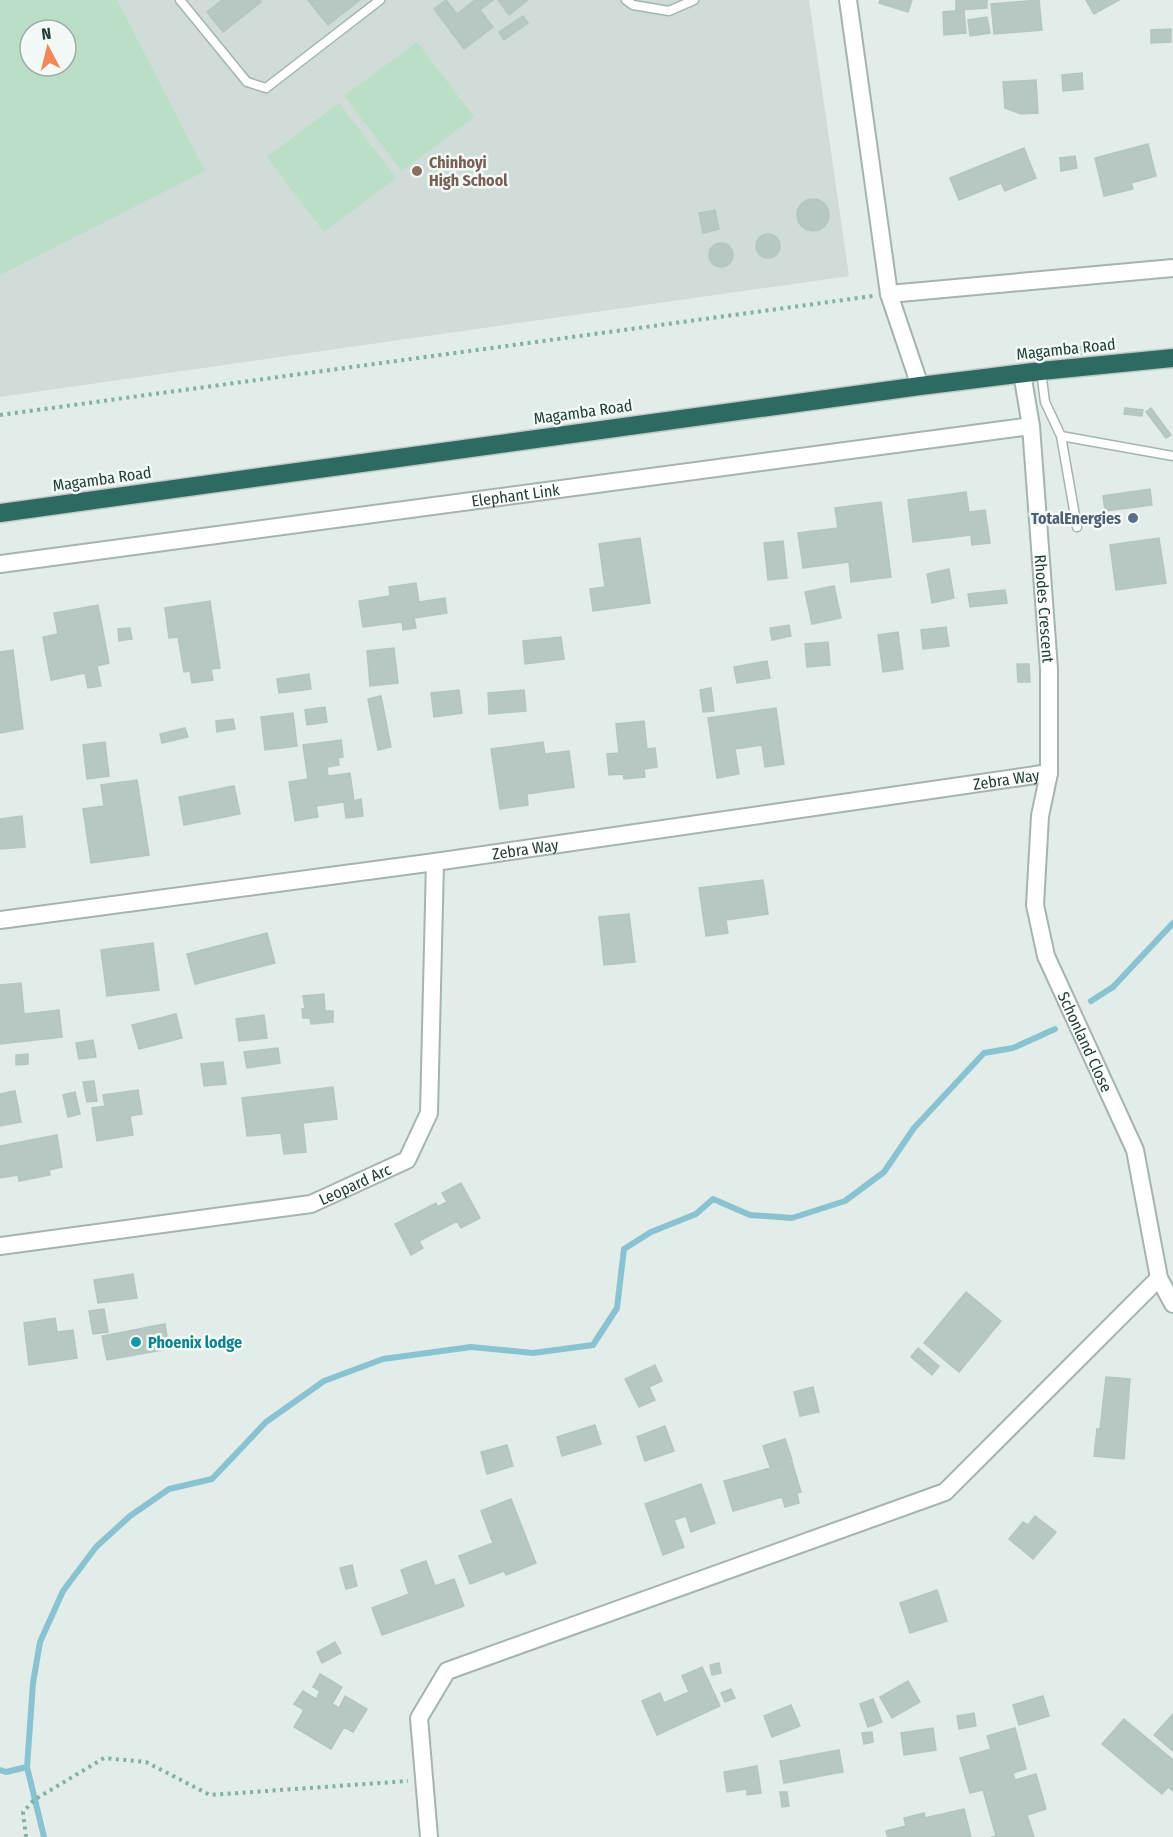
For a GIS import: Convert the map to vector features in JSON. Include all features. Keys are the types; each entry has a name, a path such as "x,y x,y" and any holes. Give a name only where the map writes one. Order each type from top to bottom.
{"highway":[{"name":"Magamba Road","path":"0,513 920,386 1173,358"}],"street":[{"path":"848,0 889,294 920,386"},
{"path":"889,294 1173,268"},
{"name":"Rhodes Crescent","path":"1032,372 1031,426 1049,669 1049,773"},
{"name":"Elephant Link","path":"0,564 1031,426"},
{"name":"Zebra Way","path":"0,920 435,862 1049,773"},
{"name":"Schonland Close","path":"1049,773 1040,816 1035,905 1046,956 1135,1150 1158,1278 1173,1304"},
{"name":"Leopard Arc","path":"0,1246 311,1204 407,1160 429,1113 435,862"},
{"path":"429,1837 419,1718 447,1671 945,1492 1158,1278"}],"lane":[{"path":"180,0 247,82 266,88 380,0"},
{"path":"626,0 633,5 669,11 694,0"},
{"path":"1032,372 1061,436 1077,527"},
{"path":"1061,436 1173,456"}],"path":[{"path":"0,415 889,294"},
{"path":"26,1837 23,1812 34,1800 104,1758 146,1762 210,1795 424,1779"}],"shaded area":[{"name":"Chinhoyi High School","path":"0,0 809,0 849,276 0,397"}],"green space":[{"path":"0,0 117,0 205,171 0,275"},
{"path":"417,42 474,117 402,171 344,96"},
{"path":"339,103 396,178 324,232 267,157"}],"building":[{"path":"222,0 259,0 261,2 223,32 207,12"},
{"path":"308,0 360,0 328,25"},
{"path":"446,0 457,14 475,0 493,0 480,10 493,27 464,49 434,9"},
{"path":"498,0 528,0 509,15"},
{"path":"880,0 912,0 908,12 879,3"},
{"path":"956,0 987,0 987,8 956,10"},
{"path":"1039,0 1042,30 994,34 991,4"},
{"path":"1086,0 1119,0 1094,14"},
{"path":"964,10 966,33 944,35 943,12"},
{"path":"523,16 528,23 504,40 499,32"},
{"path":"987,17 990,33 970,36 968,20"},
{"path":"1171,29 1171,42 1151,43 1151,30"},
{"path":"1082,73 1083,89 1063,91 1062,75"},
{"path":"1036,80 1038,113 1021,114 1005,108 1003,82"},
{"path":"1148,144 1156,176 1131,183 1133,189 1104,196 1095,158"},
{"path":"1024,148 1036,178 1005,191 1001,183 959,200 950,178"},
{"path":"1075,156 1077,168 1061,171 1060,158"},
{"path":"813,199 824,204 829,215 824,226 813,231 802,226 797,215 802,204"},
{"path":"715,210 719,229 703,233 699,213"},
{"path":"768,234 777,237 780,246 777,255 768,258 759,255 756,246 759,237"},
{"path":"721,243 726,244 732,250 732,260 726,266 721,267 716,266 710,260 709,255 710,250 716,244"},
{"path":"1095,345 1095,352 1069,356 1068,348"},
{"path":"1125,408 1143,410 1142,416 1124,414"},
{"path":"1151,408 1171,435 1166,438 1146,412"},
{"path":"1150,489 1152,505 1105,511 1103,496"},
{"path":"966,492 969,512 985,510 990,543 972,545 971,535 913,542 908,500"},
{"path":"881,502 891,577 851,582 849,562 803,568 798,533 838,528 835,508"},
{"path":"640,538 650,603 593,611 590,589 605,587 599,544"},
{"path":"1159,538 1166,583 1116,590 1110,545"},
{"path":"783,541 787,578 768,580 764,543"},
{"path":"949,569 954,598 932,603 927,574"},
{"path":"416,583 419,602 445,598 447,613 414,618 416,628 403,630 402,622 363,627 359,601 390,596 389,587"},
{"path":"834,586 841,618 812,624 805,592"},
{"path":"1005,590 1007,603 970,607 968,594"},
{"path":"210,601 220,668 211,669 213,680 192,683 190,671 184,672 178,637 169,638 165,608"},
{"path":"98,605 109,663 97,666 101,686 88,688 85,673 51,680 43,637 58,634 54,613"},
{"path":"789,625 791,636 772,640 770,628"},
{"path":"946,627 949,646 923,649 921,630"},
{"path":"130,628 132,639 119,641 118,629"},
{"path":"898,632 903,669 883,672 878,635"},
{"path":"561,637 564,659 525,664 523,641"},
{"path":"828,642 830,665 807,667 805,644"},
{"path":"394,648 398,683 370,686 367,651"},
{"path":"13,650 23,729 0,733 0,652"},
{"path":"767,661 770,678 737,683 734,667"},
{"path":"1017,664 1029,664 1030,682 1018,682"},
{"path":"309,674 311,689 279,693 277,679"},
{"path":"711,688 714,711 703,712 700,690"},
{"path":"459,690 462,713 434,717 431,693"},
{"path":"524,690 526,711 489,714 488,693"},
{"path":"381,696 391,747 378,750 368,699"},
{"path":"325,707 327,722 307,725 305,710"},
{"path":"776,708 784,764 765,767 762,745 735,749 739,774 717,778 708,718"},
{"path":"293,713 297,746 265,750 261,717"},
{"path":"233,719 235,729 217,732 216,721"},
{"path":"644,721 647,749 655,748 657,767 644,769 645,777 624,779 623,774 609,775 607,754 619,753 616,724"},
{"path":"185,728 188,737 162,743 160,734"},
{"path":"341,740 343,757 338,758 339,765 327,767 328,776 350,773 354,801 361,799 363,816 346,818 344,802 316,806 318,817 295,821 289,782 308,779 303,745"},
{"path":"105,742 109,776 87,779 83,745"},
{"path":"543,742 545,754 569,751 574,787 527,794 528,805 500,809 491,749"},
{"path":"137,780 149,855 91,863 83,809 104,806 101,785"},
{"path":"234,786 240,814 184,825 179,797"},
{"path":"22,816 25,847 0,849 0,819"},
{"path":"763,880 768,914 726,920 728,933 706,936 699,888"},
{"path":"629,914 635,962 604,965 599,917"},
{"path":"267,933 275,963 195,984 187,954"},
{"path":"153,943 159,990 107,996 101,950"},
{"path":"21,983 24,1014 59,1010 62,1037 0,1044 0,985"},
{"path":"324,994 325,1011 333,1011 333,1022 311,1024 310,1018 303,1018 302,1009 305,1008 303,996"},
{"path":"176,1014 182,1038 139,1049 132,1025"},
{"path":"264,1015 267,1038 239,1041 236,1019"},
{"path":"93,1040 96,1057 79,1059 76,1043"},
{"path":"278,1048 280,1063 247,1068 244,1052"},
{"path":"28,1054 28,1064 16,1065 16,1055"},
{"path":"223,1062 226,1084 204,1086 201,1064"},
{"path":"94,1081 97,1101 87,1102 83,1082"},
{"path":"333,1087 337,1119 303,1123 306,1152 284,1154 281,1133 247,1136 242,1098"},
{"path":"138,1090 142,1114 130,1116 133,1135 97,1141 92,1108 105,1106 103,1095"},
{"path":"15,1091 21,1122 0,1126 0,1094"},
{"path":"75,1092 80,1114 68,1117 63,1095"},
{"path":"57,1135 62,1167 49,1170 50,1175 19,1181 18,1175 0,1178 0,1146"},
{"path":"461,1183 480,1218 461,1228 457,1221 419,1241 423,1248 411,1255 395,1224 436,1203 437,1207 447,1202 442,1193"},
{"path":"133,1274 137,1298 98,1303 94,1280"},
{"path":"966,1292 1001,1321 959,1372 924,1343"},
{"path":"104,1309 108,1332 93,1334 89,1311"},
{"path":"55,1318 57,1332 73,1330 77,1358 29,1365 24,1323"},
{"name":"Phoenix lodge","path":"165,1324 169,1349 107,1360 102,1336"},
{"path":"918,1348 939,1366 932,1375 911,1357"},
{"path":"655,1365 662,1381 649,1387 655,1400 639,1407 625,1379"},
{"path":"1106,1377 1130,1379 1124,1459 1094,1456 1097,1429 1100,1429"},
{"path":"813,1387 819,1412 800,1416 794,1392"},
{"path":"595,1425 601,1444 562,1456 557,1437"},
{"path":"665,1426 674,1451 645,1461 637,1437"},
{"path":"785,1439 792,1460 770,1467 763,1446"},
{"path":"507,1445 513,1466 487,1474 481,1452"},
{"path":"792,1462 801,1492 797,1493 799,1503 785,1507 782,1497 733,1511 724,1481"},
{"path":"701,1484 715,1523 691,1532 686,1516 674,1520 684,1547 663,1555 645,1504"},
{"path":"511,1499 536,1563 506,1575 504,1571 470,1584 459,1556 493,1543 481,1511"},
{"path":"1035,1516 1056,1532 1033,1559 1009,1539 1023,1522 1028,1525"},
{"path":"426,1561 435,1586 454,1579 464,1606 382,1635 372,1608 409,1594 401,1570"},
{"path":"352,1565 357,1586 346,1589 340,1568"},
{"path":"937,1590 947,1621 910,1633 900,1603"},
{"path":"335,1642 341,1653 322,1663 317,1652"},
{"path":"719,1663 721,1673 712,1675 710,1665"},
{"path":"702,1667 720,1706 657,1735 642,1701 660,1693 664,1703 689,1692 682,1676"},
{"path":"320,1674 342,1687 332,1704 339,1708 345,1696 367,1709 353,1732 344,1727 331,1749 294,1727 304,1710 294,1704 303,1691 316,1699 320,1691 313,1687"},
{"path":"908,1681 920,1702 892,1718 880,1697"},
{"path":"731,1689 735,1698 725,1702 721,1693"},
{"path":"1043,1696 1049,1716 1019,1725 1013,1705"},
{"path":"873,1699 882,1722 868,1727 860,1704"},
{"path":"791,1705 800,1726 772,1737 764,1716"},
{"path":"974,1713 976,1726 959,1729 957,1716"},
{"path":"1173,1714 1173,1751 1154,1735"},
{"path":"1124,1719 1173,1760 1173,1791 1168,1787 1162,1794 1102,1744"},
{"path":"933,1728 936,1750 904,1755 901,1733"},
{"path":"1015,1728 1026,1769 1013,1773 1015,1780 1036,1774 1046,1809 1027,1815 1034,1837 991,1837 996,1836 983,1790 970,1793 960,1758 991,1749 987,1736"},
{"path":"872,1732 873,1742 864,1744 862,1733"},
{"path":"839,1750 843,1772 784,1783 780,1761"},
{"path":"757,1766 761,1793 747,1795 747,1789 727,1792 724,1772"},
{"path":"780,1792 787,1792 789,1806 782,1807"},
{"path":"964,1809 971,1837 888,1837 886,1831 906,1826 904,1818 924,1813 925,1818"}],"waterway":[{"path":"1091,1001 1113,987 1173,923"},
{"path":"44,1837 27,1767 33,1683 40,1642 63,1591 96,1547 130,1516 169,1489 212,1479 266,1422 324,1381 383,1359 471,1347 533,1353 593,1345 617,1308 624,1249 651,1232 696,1214 713,1199 750,1215 792,1218 845,1201 884,1172 914,1128 984,1053 1013,1048 1055,1029"},
{"path":"0,1770 6,1772 27,1767"}],"place":[{"name":"Chinhoyi High School","path":"417,171"},
{"name":"TotalEnergies","path":"1133,518"},
{"name":"Phoenix lodge","path":"136,1342"}]}
